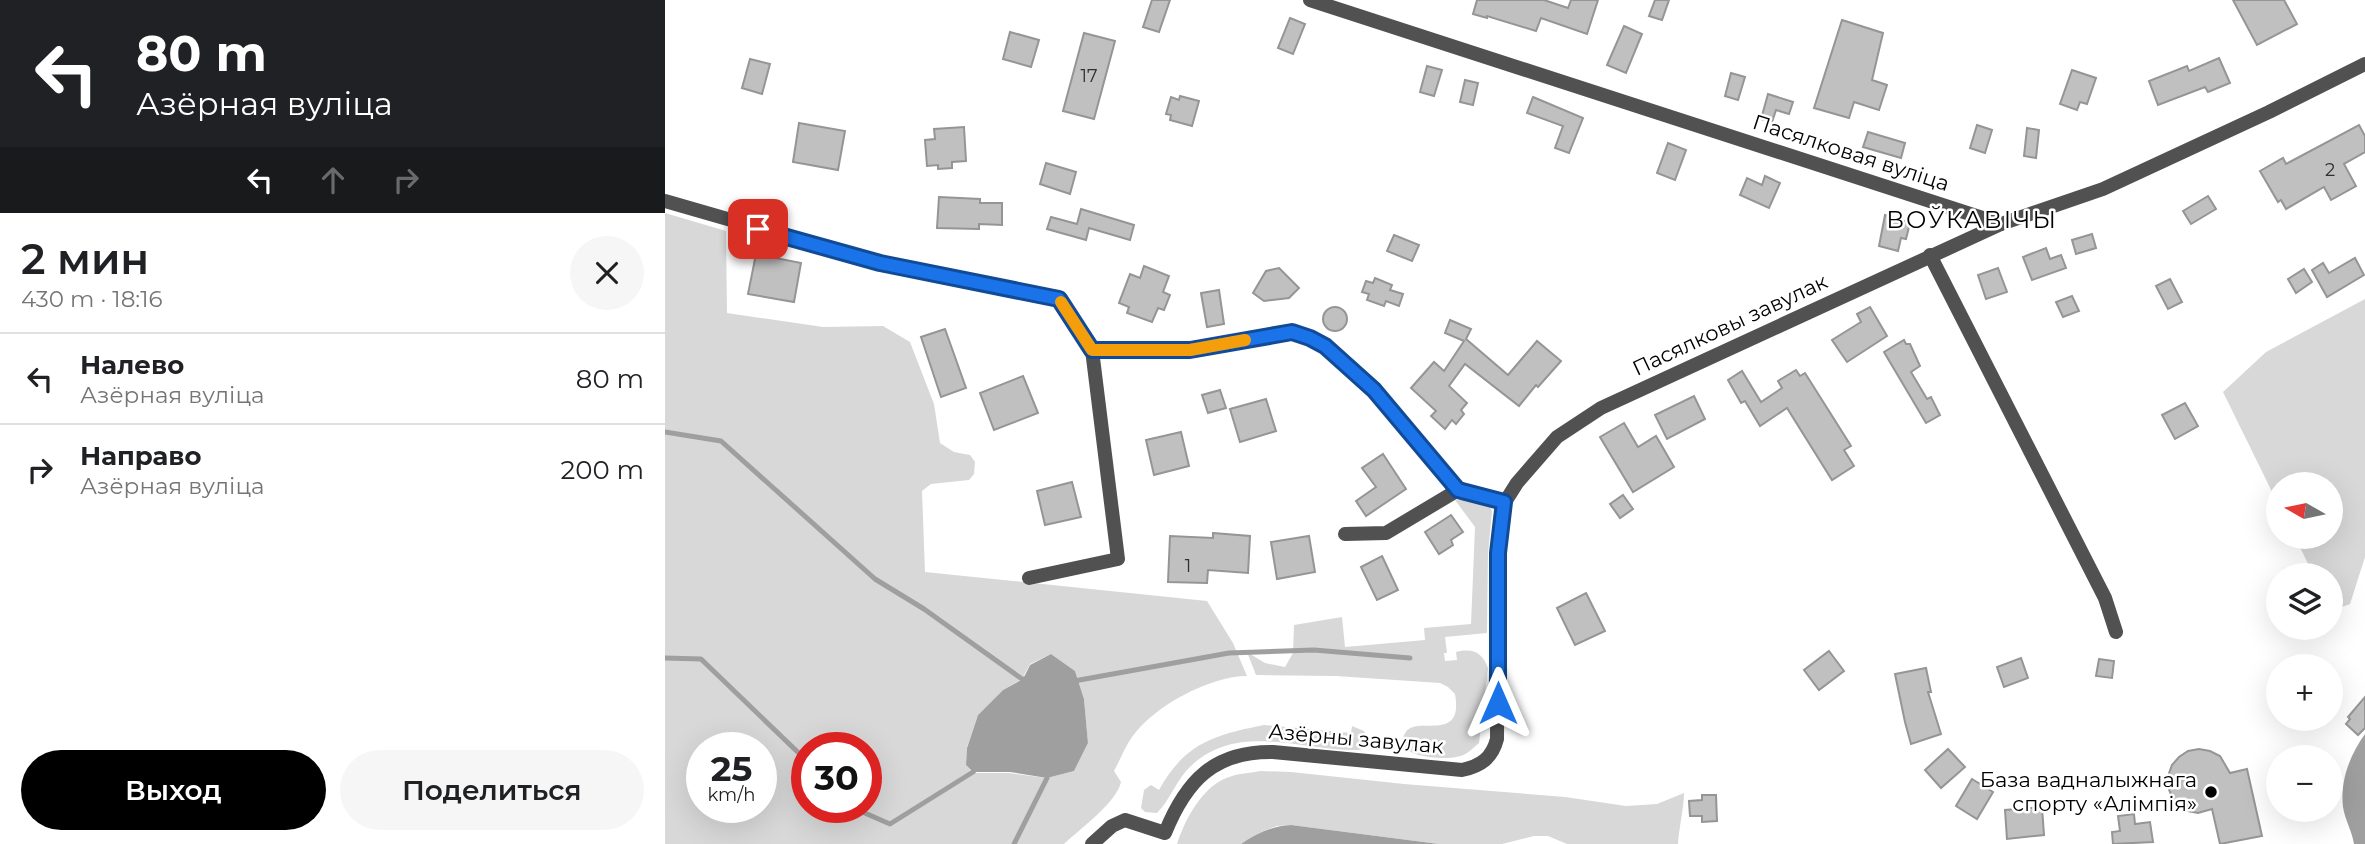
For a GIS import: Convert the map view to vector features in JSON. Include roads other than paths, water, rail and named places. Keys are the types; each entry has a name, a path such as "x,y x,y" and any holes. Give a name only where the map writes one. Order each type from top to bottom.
{"street":[{"name":"Пасялковая вуліца","path":"1310,0 2001,224"},
{"path":"2001,224 2103,188 2365,64"},
{"path":"665,201 880,263 1059,299 1092,350 1118,559 1029,578"},
{"name":"Пасялковы завулак","path":"1504,502 1557,437 1601,408 2001,224"},
{"path":"1930,255 2105,598 2116,632"},
{"path":"1092,350 1190,350 1292,332 1310,338 1325,346 1374,390 1458,490 1504,502"},
{"path":"1345,534 1387,534 1458,490"},
{"name":"Азёрны завулак","path":"1092,844 1112,826 1125,820 1165,833 1178,804 1194,781 1216,764 1242,754 1273,751 1462,769 1475,767 1485,761 1494,750 1497,739 1498,553 1504,502"}],"waterway":[{"path":"665,432 721,441 875,579 924,609 1022,679 1029,679"},
{"path":"1074,681 1229,653 1314,650 1410,658"},
{"path":"665,658 701,659 791,746"},
{"path":"882,821 890,824 977,767"},
{"path":"1014,844 1047,778 1047,771"}],"place":[{"name":"База вадналыжнага спорту «Алімпія»","path":"2211,792"}],"district":[{"name":"ВОЎКАВІЧЫ","path":"1972,220"}]}
